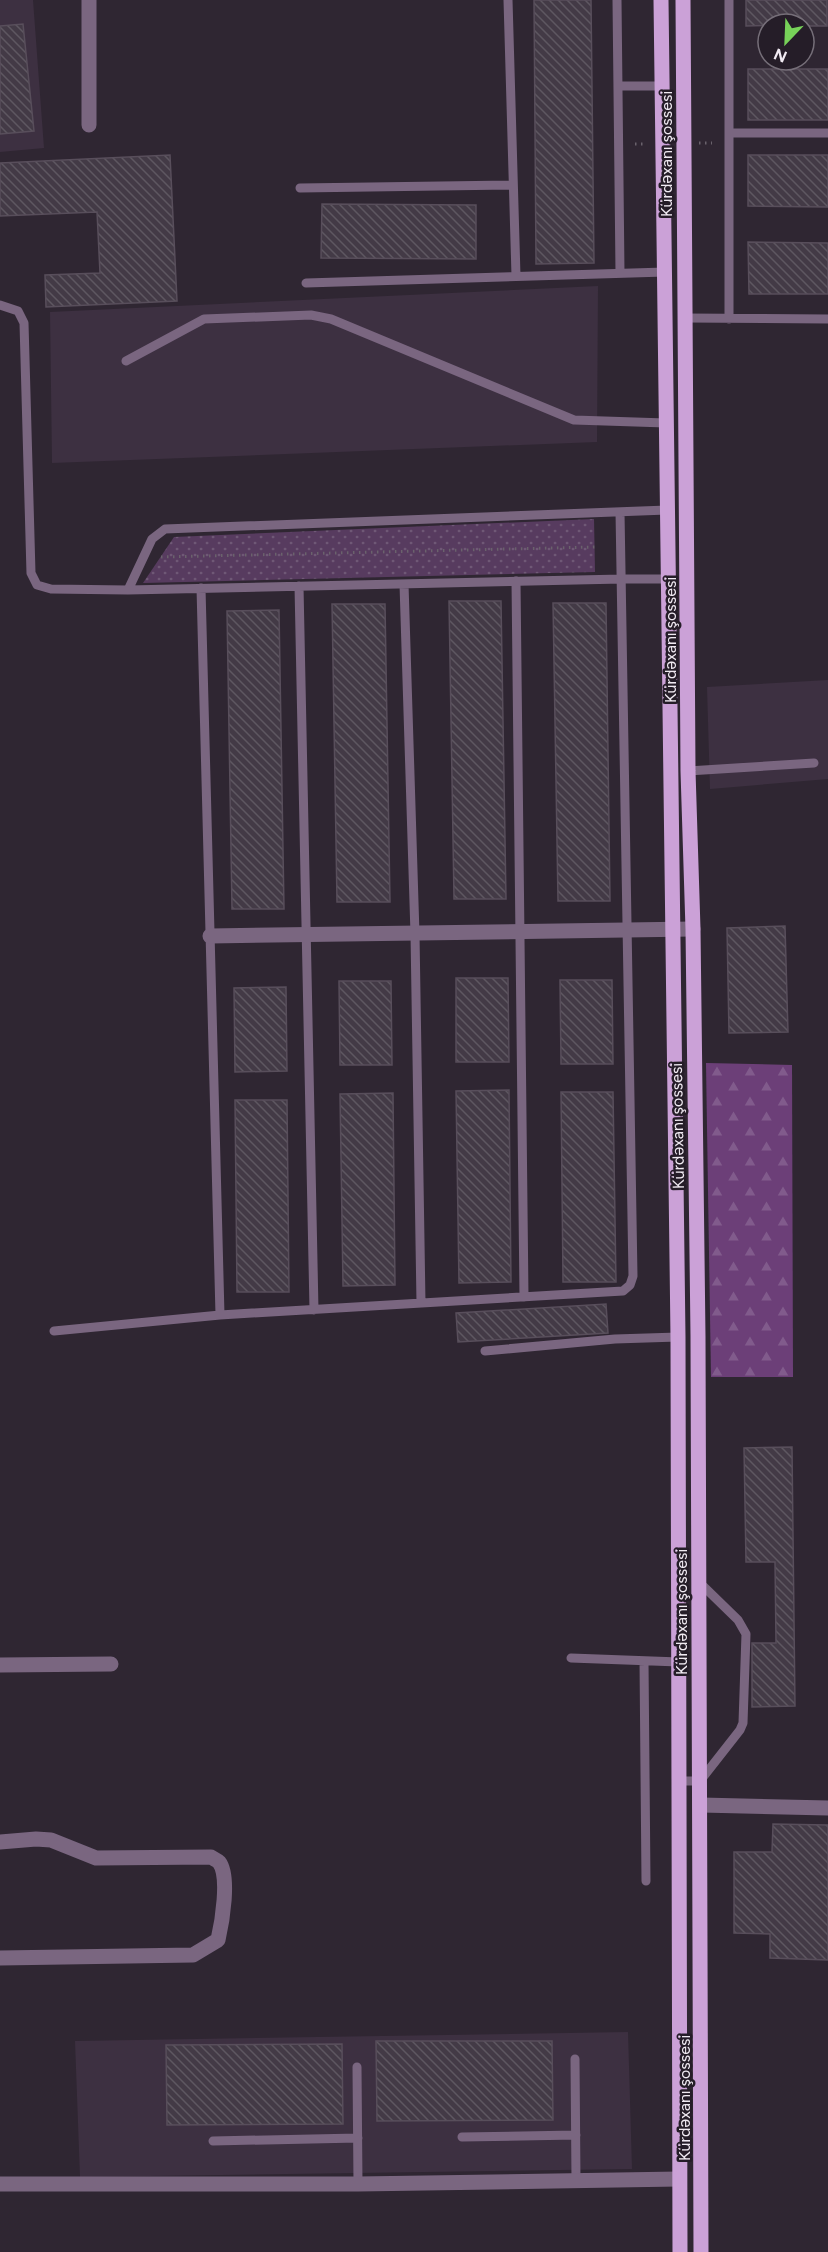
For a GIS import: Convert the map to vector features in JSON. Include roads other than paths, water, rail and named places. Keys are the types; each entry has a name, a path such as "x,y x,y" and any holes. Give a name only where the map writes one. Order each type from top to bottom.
{"main road":[{"name":"Kürdəxanı şossesi","path":"662,0 678,1337 680,2252"},
{"name":"Kürdəxanı şossesi","path":"683,0 688,771 693,929 701,1804 701,2252"}],"street":[{"path":"89,0 89,125"},
{"path":"210,936 693,929"},
{"path":"0,1665 111,1664"},
{"path":"701,1804 828,1808"},
{"path":"0,1842 51,1840 83,1855 96,1858 211,1857 220,1863 224,1876 224,1920 218,1940 193,1954 0,1958"},
{"path":"0,2184 358,2184 679,2179"}],"lane":[{"path":"508,0 516,276"},
{"path":"617,0 620,273"},
{"path":"729,0 729,319"},
{"path":"618,86 662,86"},
{"path":"729,133 828,133"},
{"path":"300,188 513,185"},
{"path":"306,283 665,272"},
{"path":"0,305 18,311 24,323 31,573 37,585 51,589 128,590 668,579"},
{"path":"126,361 204,319 311,315 331,320 574,420 666,423"},
{"path":"685,318 828,319"},
{"path":"128,590 152,539 165,529 668,510"},
{"path":"54,1331 220,1316 623,1291 630,1285 633,1276 621,512"},
{"path":"516,581 524,1297"},
{"path":"404,584 415,934 421,1303"},
{"path":"299,586 314,1310"},
{"path":"201,588 220,1316"},
{"path":"688,771 814,763"},
{"path":"485,1351 615,1339 678,1337"},
{"path":"680,1781 700,1781 743,1723 746,1634 738,1620 699,1582"},
{"path":"571,1658 679,1662"},
{"path":"644,1661 646,1881"},
{"path":"575,2059 576,2180"},
{"path":"357,2067 358,2184"},
{"path":"462,2137 576,2135"},
{"path":"213,2141 358,2138"}]}
